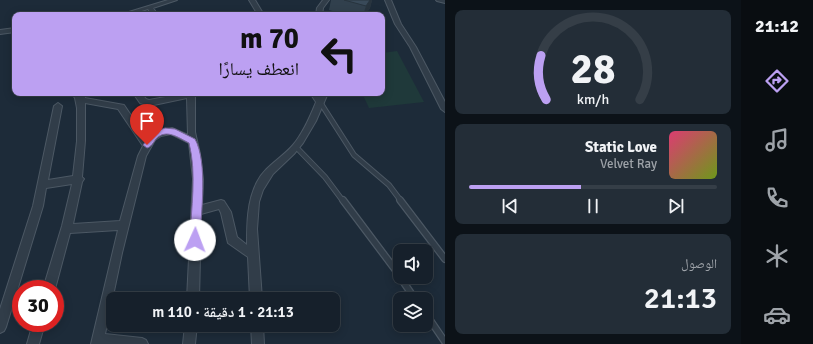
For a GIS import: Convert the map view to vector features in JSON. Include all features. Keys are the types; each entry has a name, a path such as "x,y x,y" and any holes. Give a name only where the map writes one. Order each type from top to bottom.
{"street":[{"path":"131,12 174,0"},
{"path":"252,0 259,12"},
{"path":"319,12 320,8 326,0"},
{"path":"388,0 398,24 413,47 445,109"},
{"path":"439,0 445,1"},
{"path":"149,6 153,12"},
{"path":"0,32 12,30"},
{"path":"52,280 67,230 79,178 82,144 79,96"},
{"path":"82,96 121,107 147,145"},
{"path":"139,96 143,101 149,102 180,96"},
{"path":"191,96 192,141 197,164 193,292"},
{"path":"316,96 320,102"},
{"path":"256,292 253,213 258,190 264,178 296,147 323,96"},
{"path":"0,326 38,206 58,106"},
{"path":"142,344 98,342 117,253 142,156 147,145 155,135 165,131 172,131 192,141"},
{"path":"42,185 79,178"},
{"path":"196,211 221,204 226,212 232,240 254,256"},
{"path":"67,230 125,225"},
{"path":"33,344 36,332"},
{"path":"189,344 190,332"},
{"path":"257,332 258,344"}],"lane":[{"path":"320,102 354,155 389,185 445,259"},
{"path":"296,147 325,177 393,267"},
{"path":"433,324 445,342"}],"green space":[{"path":"397,51 424,102 369,108 363,96 385,96 385,53"}],"building":[{"path":"344,0 370,0 366,6"}],"route":[{"path":"147,145 155,135 165,131 172,131 192,141 196,154 198,179 195,240"}]}
